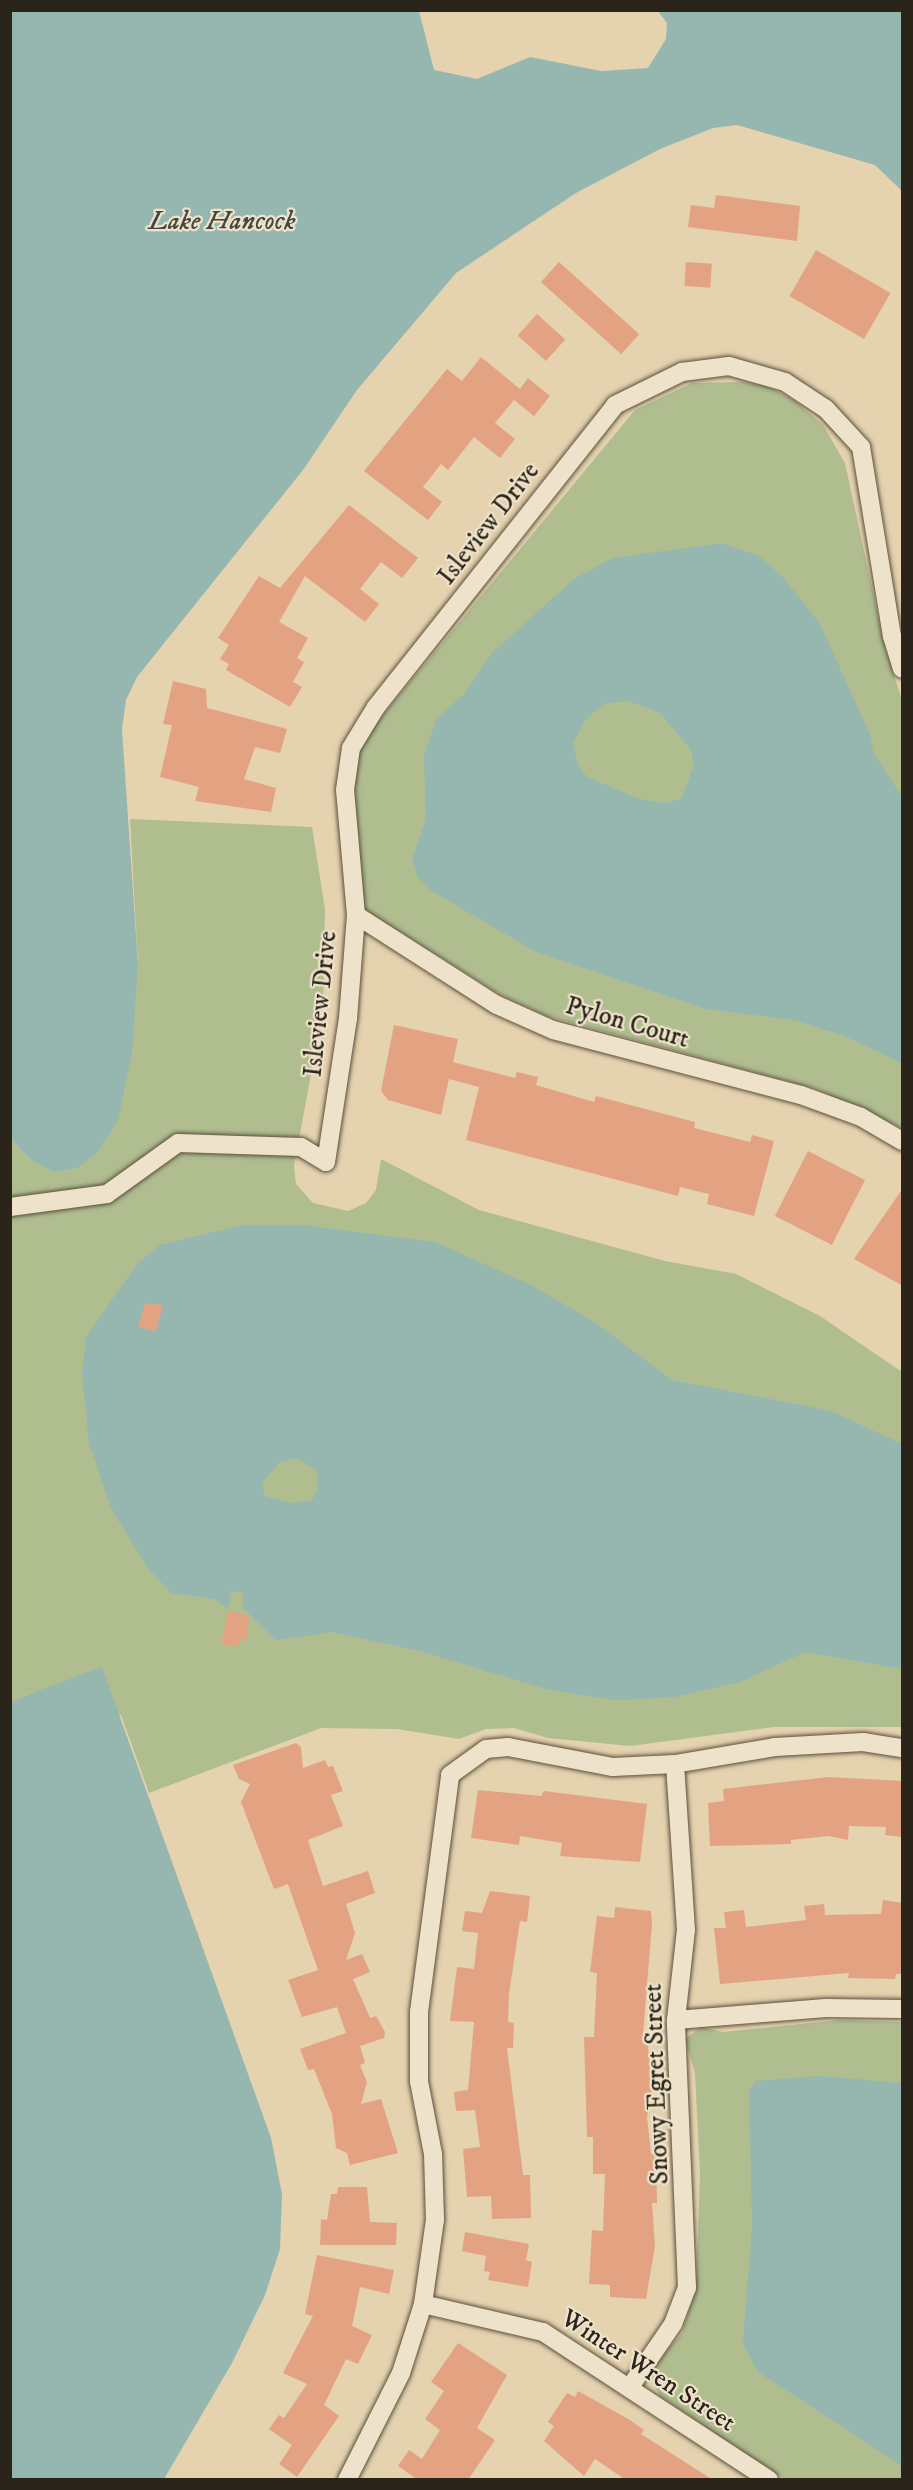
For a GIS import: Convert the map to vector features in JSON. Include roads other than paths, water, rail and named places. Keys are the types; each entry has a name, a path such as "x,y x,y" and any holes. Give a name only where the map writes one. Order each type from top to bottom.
{"street":[{"name":"Isleview Drive","path":"10,1207 107,1194 178,1143 301,1147 326,1162 348,1019 356,915 345,790 351,748 376,707 615,405 682,372 729,366 785,382 826,410 861,447 892,636 903,669"},
{"name":"Pylon Court","path":"356,915 497,1005 553,1030 801,1095 861,1117 903,1141"},
{"path":"347,2480 401,2373 423,2304 435,2220 434,2154 419,2081 419,2012 450,1774 486,1749 508,1747 613,1767 675,1764 775,1747 863,1743 903,1748"},
{"name":"Snowy Egret Street","path":"630,2387 673,2324 687,2288 676,2019 686,1930 675,1764"},
{"path":"676,2019 826,2008 903,2009"},
{"name":"Winter Wren Street","path":"423,2304 543,2332 769,2480"}],"water":[{"name":"Lake Hancock","path":"11,10 419,11 434,70 477,79 530,57 601,71 648,68 666,39 667,23 658,11 902,11 902,191 875,165 737,125 713,128 660,149 576,193 456,273 357,390 303,470 137,677 126,700 122,729 138,964 132,1053 118,1120 98,1152 77,1168 55,1172 31,1160 10,1138"},
{"path":"722,543 759,556 783,577 820,624 871,737 873,752 902,797 902,1063 845,1036 794,1020 706,1009 536,952 430,890 417,876 412,859 426,819 424,756 436,719 463,695 492,653 574,579 613,558","holes":["628,701 660,713 691,750 694,765 682,798 666,803 640,799 587,777 578,765 573,742 587,718 604,704"]},
{"path":"243,1225 303,1225 435,1242 531,1285 593,1321 672,1380 831,1411 902,1444 902,1669 805,1652 740,1682 675,1697 616,1700 550,1690 416,1650 332,1632 276,1640 243,1608 243,1592 231,1591 228,1609 215,1599 171,1593 148,1568 111,1509 89,1442 82,1373 86,1337 137,1264 159,1245","holes":["296,1458 317,1471 317,1492 311,1501 289,1503 265,1496 262,1483 279,1463"]},
{"path":"102,1667 271,2138 282,2194 280,2249 265,2295 232,2363 164,2479 11,2479 11,1701"},
{"path":"819,2076 902,2083 902,2466 758,2372 743,2344 752,2226 749,2091 756,2081"}]}
